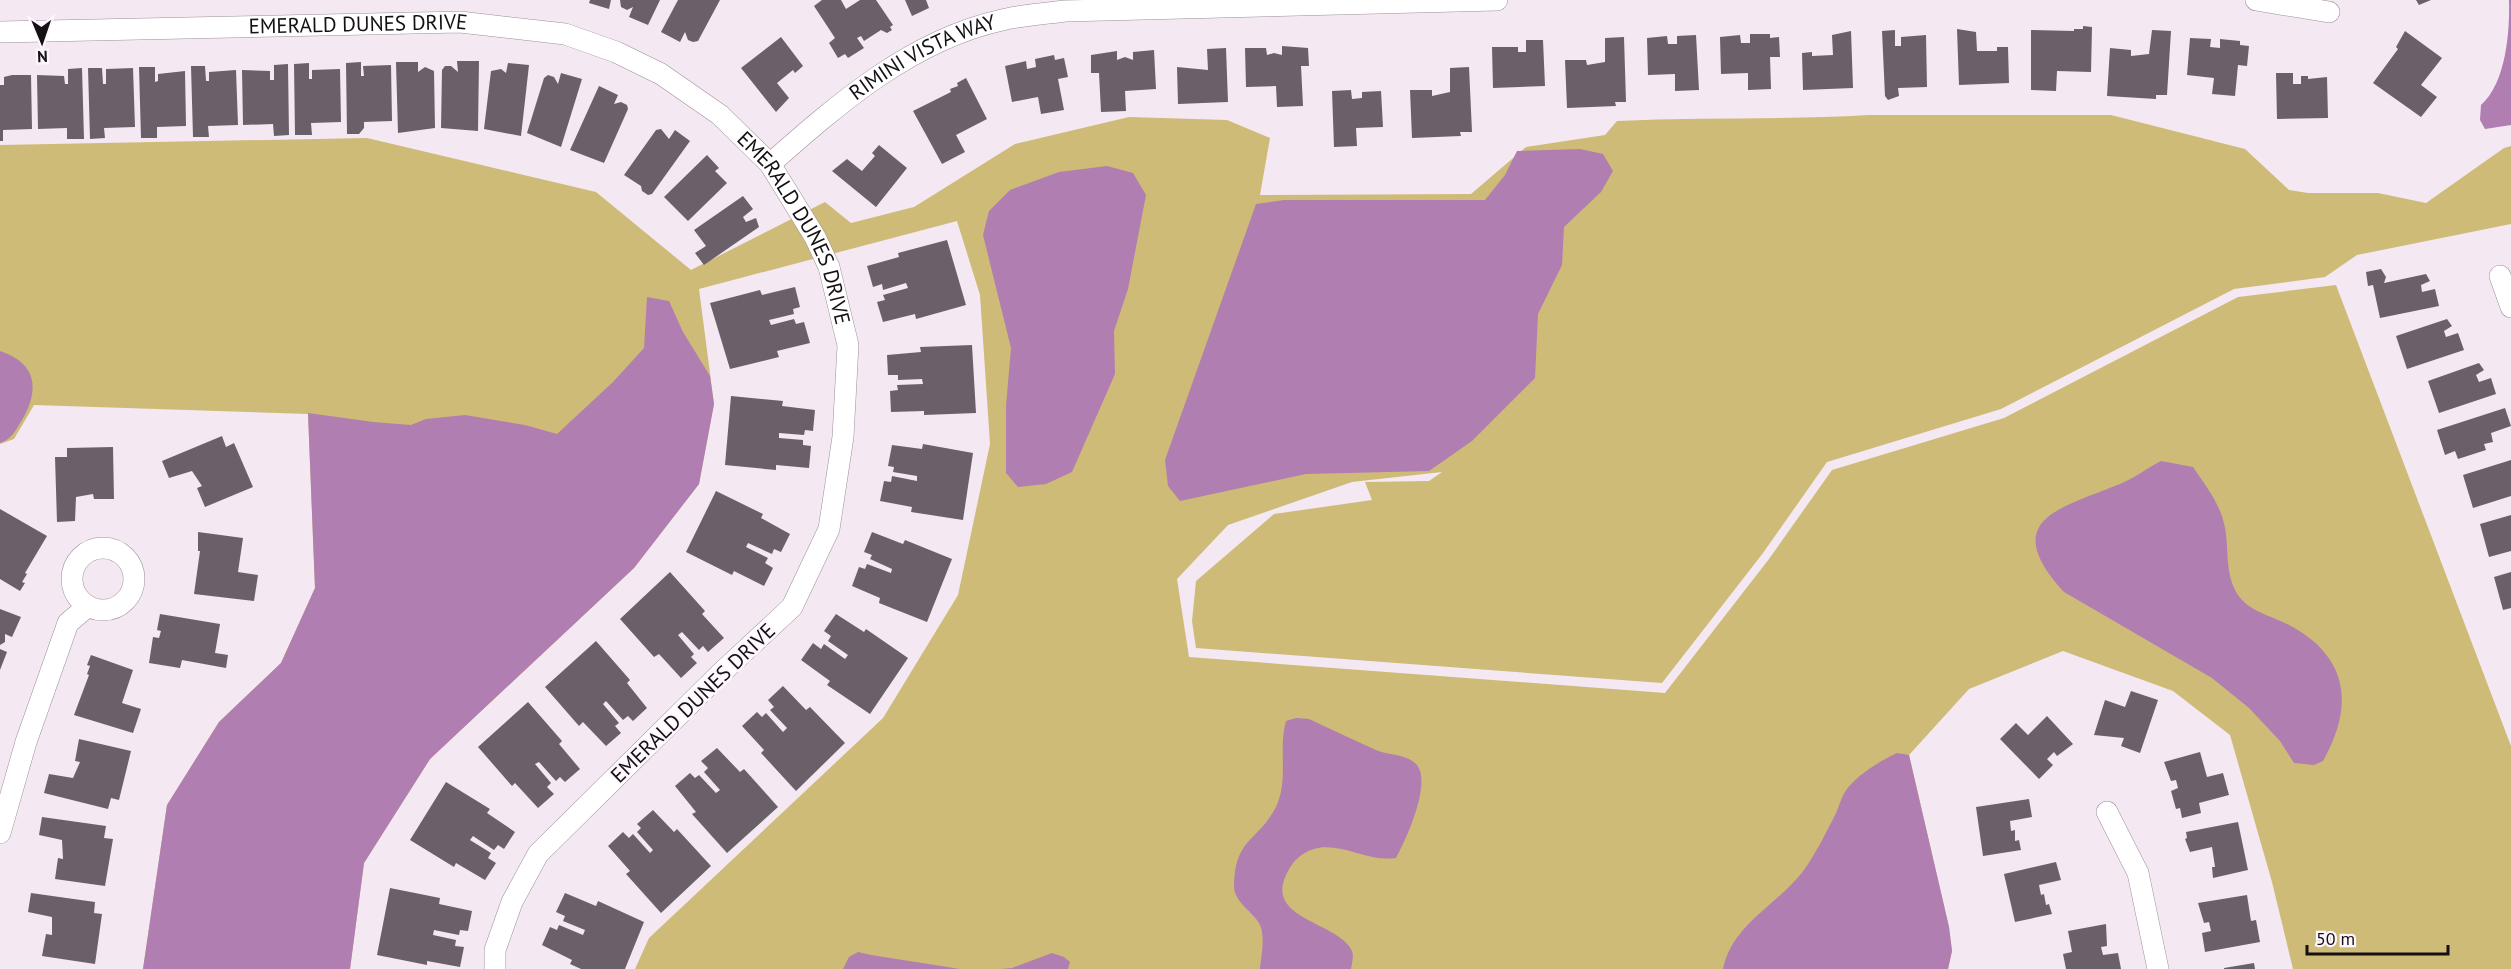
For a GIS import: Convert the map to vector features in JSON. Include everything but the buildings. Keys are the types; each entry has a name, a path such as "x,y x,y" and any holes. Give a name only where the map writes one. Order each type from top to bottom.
{"street":[{"name":"RIMINI VISTA WAY","path":"771,164 816,124 888,69 950,38 1001,20 1065,11 1497,0"},
{"path":"2256,0 2329,12"},
{"name":"EMERALD DUNES DRIVE","path":"0,32 460,22 565,33 616,52 661,74 720,115 771,164 815,237 829,267 848,345 843,437 829,529 792,607 720,674 538,854 509,912 495,950 495,969"},
{"path":"2500,276 2511,307"},
{"path":"0,834 26,742 68,623 88,606"},
{"path":"2107,812 2138,873 2158,969"}],"shaded area":[{"path":"2509,0 2511,0 2511,125 2485,129 2480,120 2481,105 2496,84 2505,56 2509,26"},
{"path":"1869,115 2111,115 2245,149 2289,190 2308,193 2378,193 2426,203 2504,148 2511,146 2511,224 2357,255 2325,277 2234,289 2001,409 1827,462 1763,553 1662,683 1196,648 1192,621 1196,581 1274,514 1372,500 1365,482 1429,481 1442,472 1352,482 1228,525 1177,579 1189,657 1665,693 1769,559 1832,470 2004,418 2238,297 2336,285 2511,746 2511,969 2293,969 2272,882 2230,735 2173,691 2063,651 1969,689 1909,755 1949,927 1952,951 1948,969 635,969 649,938 883,718 958,595 990,444 980,295 957,221 699,289 714,404 699,484 634,568 430,759 364,863 350,969 143,969 167,805 219,722 281,663 315,588 308,414 34,405 14,439 0,444 0,145 367,138 596,192 691,270 825,202 851,223 914,207 1015,144 1129,117 1227,120 1270,138 1260,195 1471,194 1526,147 1605,135 1617,121"},
{"path":"1580,149 1603,154 1613,171 1601,192 1564,227 1562,265 1538,314 1535,378 1472,441 1429,471 1306,474 1180,501 1168,486 1165,460 1256,204 1284,200 1485,200 1505,175 1517,151"},
{"path":"1107,166 1133,173 1146,195 1128,289 1114,331 1115,374 1072,472 1046,484 1018,487 1006,473 1006,406 1011,348 983,235 989,211 1010,190 1059,172"},
{"path":"647,297 669,301 683,332 710,376 714,404 699,484 634,568 430,759 364,863 350,969 143,969 167,805 219,722 281,663 315,588 308,413 411,425 426,419 465,415 525,425 557,434 613,382 644,348"},
{"path":"0,351 22,363 32,379 33,388 28,409 22,420 10,437 0,443"},
{"path":"2161,461 2193,467 2212,496 2223,520 2230,574 2240,597 2252,608 2291,626 2310,639 2325,653 2335,668 2342,703 2333,741 2323,761 2314,765 2294,763 2280,741 2249,708 2212,678 2064,592 2045,567 2036,548 2037,532 2045,520 2059,509 2125,482"},
{"path":"1296,718 1309,719 1376,750 1411,760 1420,771 1420,795 1416,810 1396,858 1383,858 1322,847 1310,850 1299,857 1286,875 1282,890 1286,902 1294,911 1345,941 1353,953 1351,969 1260,969 1261,928 1240,902 1235,892 1235,870 1238,858 1269,818 1280,797 1286,721"},
{"path":"1897,753 1909,755 1949,927 1952,951 1948,969 1723,969 1736,939 1804,870 1849,786 1868,770"},
{"path":"858,952 960,969 843,969 849,957"},
{"path":"1052,953 1070,962 1068,969 1000,969 1012,968"}]}
